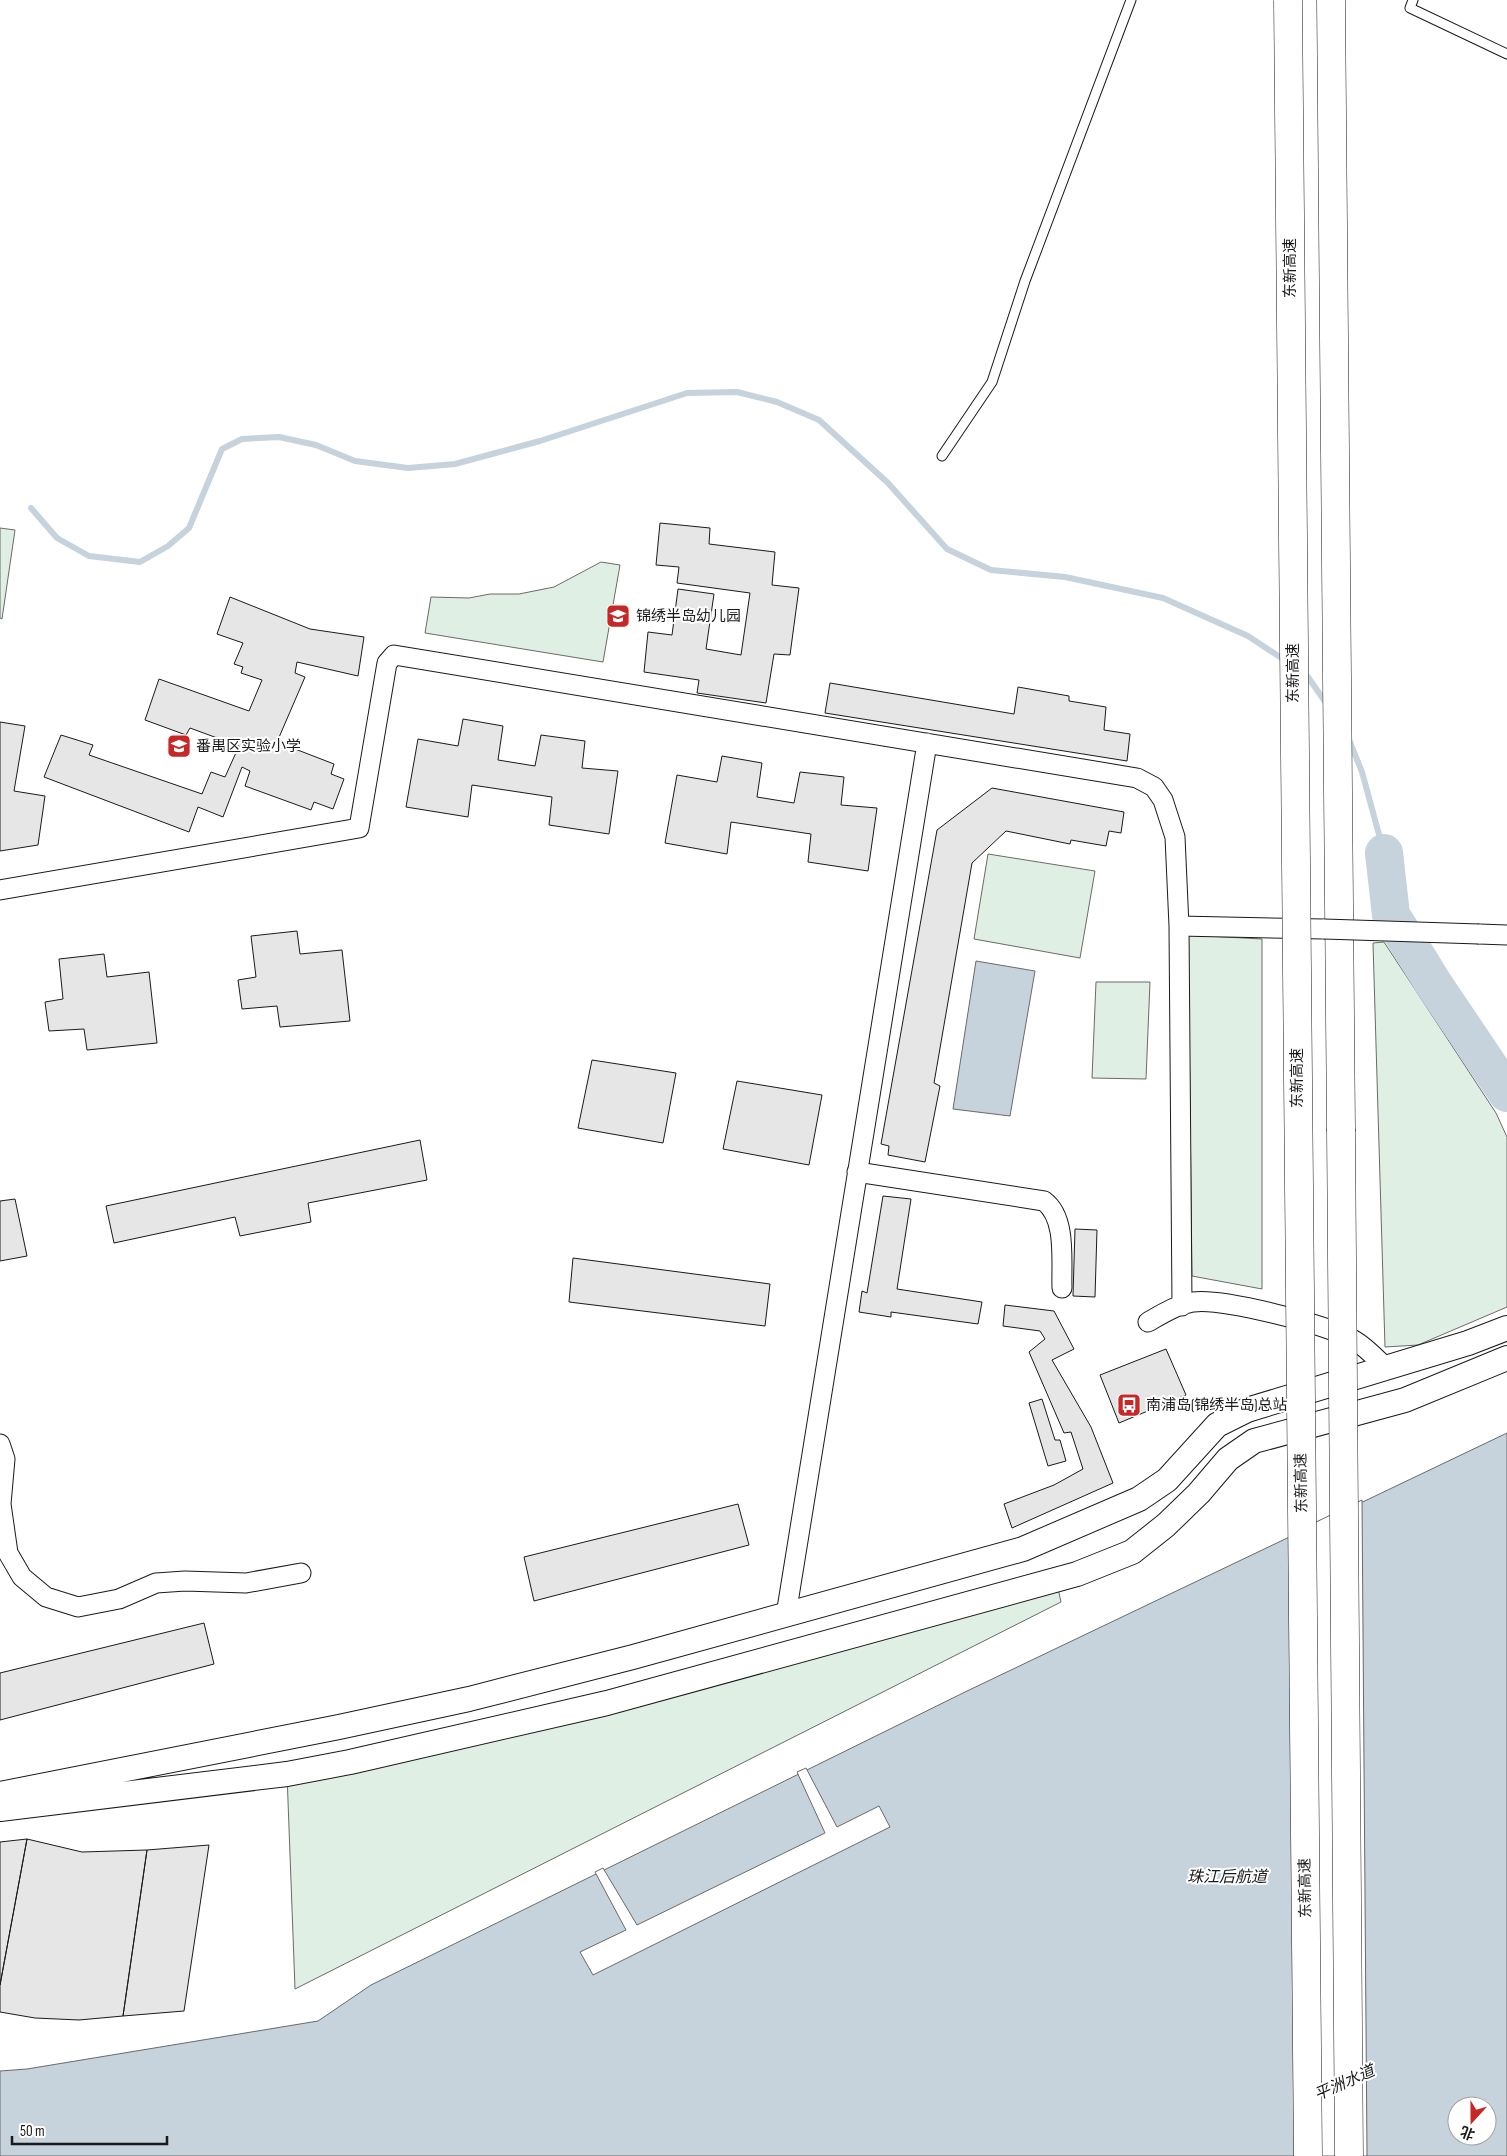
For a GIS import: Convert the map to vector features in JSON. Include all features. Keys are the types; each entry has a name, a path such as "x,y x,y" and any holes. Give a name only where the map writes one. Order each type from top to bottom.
{"highway":[{"name":"东新高速","path":"1288,0 1308,2156"},
{"path":"1331,0 1349,2156"}],"street":[{"path":"0,890 359,828 387,663 394,656 1137,778 1154,787 1170,816 1175,837 1179,926 1182,1306"},
{"path":"786,1614 927,744"},
{"path":"1179,926 1507,934"},
{"path":"857,1172 1044,1201 1052,1207 1061,1238 1062,1288"},
{"path":"1148,1322 1194,1302 1232,1304 1324,1328 1351,1338 1367,1349 1386,1368"},
{"path":"0,1794 469,1699 1031,1546 1140,1500 1167,1480 1217,1425 1247,1410 1468,1343 1507,1328"},
{"path":"0,1809 287,1774 350,1762 607,1703 1077,1574 1132,1552 1166,1525 1199,1493 1228,1459 1254,1441 1404,1400 1507,1358"},
{"path":"0,1444 5,1459 1,1504 8,1553 22,1577 46,1597 78,1607 119,1599 156,1583 185,1581 246,1583 301,1573"}],"lane":[{"path":"942,456 992,382 1025,281 1131,0"},
{"path":"1413,0 1410,8 1507,54"}],"green space":[{"path":"0,528 15,530 2,619 0,618"},
{"path":"601,562 620,565 603,662 425,633 431,597 469,598 490,594 519,594 554,587"},
{"path":"988,854 1095,871 1080,958 974,939"},
{"path":"1188,935 1262,939 1262,1289 1192,1276"},
{"path":"1384,942 1496,1113 1507,1137 1507,1307 1418,1345 1385,1347 1373,943"},
{"path":"1096,982 1150,982 1146,1079 1092,1078"},
{"path":"1056,1579 1061,1602 295,1989 287,1774"}],"water":[{"path":"976,961 1035,971 1010,1116 953,1109"},
{"name":"珠江后航道","path":"1507,1433 1507,2156 0,2156 0,2071 27,2069 318,2021 371,1985 965,1692"}],"pier":[{"path":"1362,1500 1367,2156 1295,2156 1289,1535"},
{"path":"806,1768 837,1827 879,1806 890,1827 593,1975 580,1952 626,1930 595,1872 603,1868 637,1925 825,1833 797,1772"}],"building":[{"path":"660,523 710,528 709,544 775,552 772,585 799,588 790,655 774,654 766,703 697,693 699,680 644,672 648,632 672,635 678,589 714,594 706,649 741,655 750,593 677,583 679,567 656,565"},
{"path":"230,597 310,629 364,637 358,676 297,662 295,673 305,677 277,742 334,764 331,774 344,779 333,809 314,802 311,810 245,786 250,771 242,767 223,817 198,807 189,832 44,777 61,735 93,745 89,755 202,794 211,772 225,777 239,746 190,728 186,735 145,720 159,679 249,711 262,680 241,673 243,667 234,664 243,643 217,634"},
{"path":"830,683 1014,714 1018,687 1069,696 1069,701 1106,707 1104,730 1130,734 1127,761 825,713"},
{"path":"463,719 503,726 498,760 535,766 541,735 585,741 582,768 618,771 609,834 549,825 552,797 472,785 468,817 406,807 418,739 458,746"},
{"path":"0,722 25,726 14,791 45,796 38,845 0,851"},
{"path":"722,756 762,763 757,797 794,803 800,772 844,777 841,805 877,808 868,871 808,862 811,834 731,822 727,854 665,843 677,775 717,782"},
{"path":"992,788 1124,812 1121,833 1109,831 1106,846 1071,840 1070,844 1006,831 972,863 934,1083 940,1086 925,1162 888,1155 889,1146 881,1144 937,830"},
{"path":"297,931 300,954 342,950 350,1021 280,1027 277,1006 242,1009 238,980 256,977 251,936"},
{"path":"104,954 107,977 149,972 157,1043 87,1050 84,1029 49,1031 45,1002 63,999 59,959"},
{"path":"592,1060 676,1073 663,1143 578,1128"},
{"path":"737,1081 822,1095 809,1165 723,1149"},
{"path":"420,1140 427,1180 308,1203 311,1222 240,1236 235,1217 114,1243 106,1206"},
{"path":"883,1196 911,1199 897,1289 982,1302 978,1324 891,1312 891,1317 859,1312 862,1291 867,1293"},
{"path":"15,1199 27,1256 0,1261 0,1201"},
{"path":"1075,1229 1097,1230 1095,1297 1073,1296"},
{"path":"573,1258 770,1284 765,1326 569,1302"},
{"path":"1005,1305 1054,1311 1074,1349 1052,1360 1091,1427 1113,1483 1012,1528 1004,1504 1054,1485 1083,1469 1071,1432 1064,1433 1029,1352 1045,1339 1040,1331 1003,1326"},
{"path":"1166,1349 1186,1395 1119,1423 1100,1375"},
{"path":"1042,1399 1055,1440 1060,1440 1066,1461 1048,1466 1029,1403"},
{"path":"738,1504 749,1545 534,1601 524,1557"},
{"path":"204,1623 214,1664 0,1720 0,1673"},
{"path":"27,1839 82,1852 147,1850 123,2016 79,2020 35,2018 0,2012 0,1985"},
{"path":"27,1839 0,1985 0,1842"},
{"path":"209,1845 184,2011 123,2016 147,1850"}],"waterway":[{"path":"31,508 57,538 89,556 140,562 168,546 189,528 222,449 242,439 279,437 316,445 355,461 408,468 455,464 540,441 687,393 737,392 777,402 819,420 888,483 947,549 991,570 1065,577 1163,598 1248,636 1286,661"},
{"path":"1302,672 1308,677 1328,706"},
{"path":"1348,737 1362,772 1384,853"},
{"path":"1384,853 1391,915 1433,983 1507,1093"}],"place":[{"name":"锦绣半岛幼儿园","path":"618,616"},
{"name":"番禺区实验小学","path":"179,746"},
{"name":"南浦岛(锦绣半岛)总站","path":"1129,1405"}],"water label":[{"name":"平洲水道","path":"1344,2082"}]}
